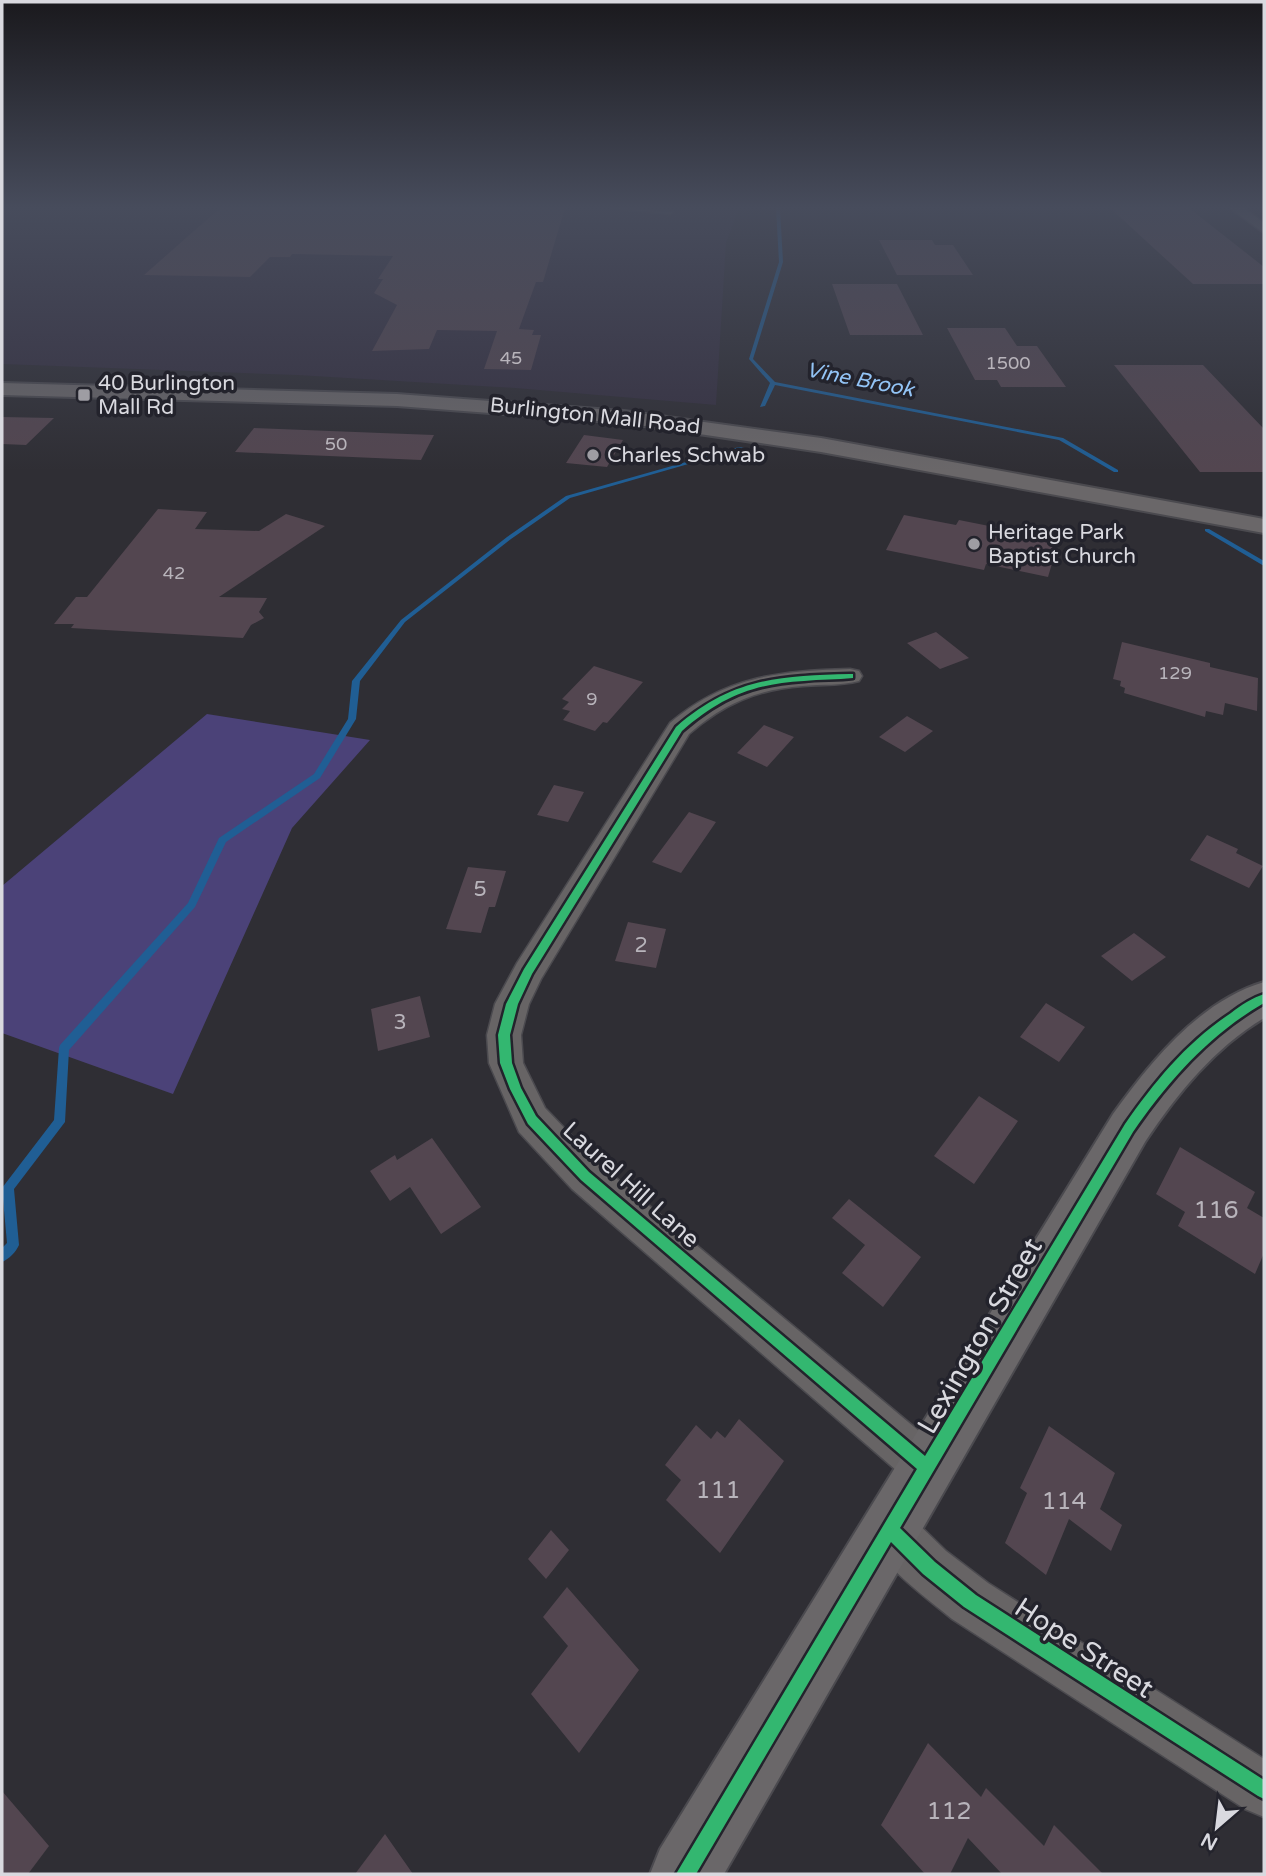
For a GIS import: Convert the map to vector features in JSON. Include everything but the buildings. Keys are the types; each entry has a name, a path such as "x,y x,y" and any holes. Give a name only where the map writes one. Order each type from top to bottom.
{"main road":[{"name":"Burlington Mall Road","path":"2,376 444,389 609,402 841,433 1264,508"},
{"name":"Burlington Mall Road","path":"2,389 423,401 624,417 821,445 1264,526"},
{"name":"Lexington Street","path":"685,1874 1148,1099 1194,1046 1231,1017 1264,998"}],"street":[{"name":"Laurel Hill Lane","path":"850,676 794,678 734,691 695,712 679,729 528,972 512,1004 504,1035 506,1063 532,1120 585,1176 928,1468"},
{"name":"Hope Street","path":"890,1530 929,1568 970,1601 1264,1790"}],"shaded area":[{"path":"2,296 723,296 716,405 515,388 297,375 2,364"},
{"path":"207,714 370,740 292,828 173,1094 2,1033 2,886"}],"waterway":[{"name":"Vine Brook","path":"771,296 751,359 773,383"},
{"path":"762,406 773,383"},
{"name":"Vine Brook","path":"773,383 1061,439 1116,471"},
{"path":"2,1256 13,1245 8,1188 59,1122 64,1048 192,905 222,840 317,776 352,719 356,681 403,621 509,538 568,497 741,448"},
{"name":"Vine Brook","path":"1207,530 1264,564"}],"cycle path":[{"path":"850,676 802,678 737,691 717,700 679,729 528,972 512,1004 504,1035 506,1063 532,1120 585,1176 928,1468"},
{"path":"685,1874 1129,1128 1157,1089 1188,1054 1223,1024 1264,998"},
{"path":"890,1530 929,1568 970,1601 1264,1790"}],"place":[{"name":"40 Burlington Mall Rd","path":"84,395"},
{"name":"Charles Schwab","path":"593,455"},
{"name":"Heritage Park Baptist Church","path":"974,544"}]}
